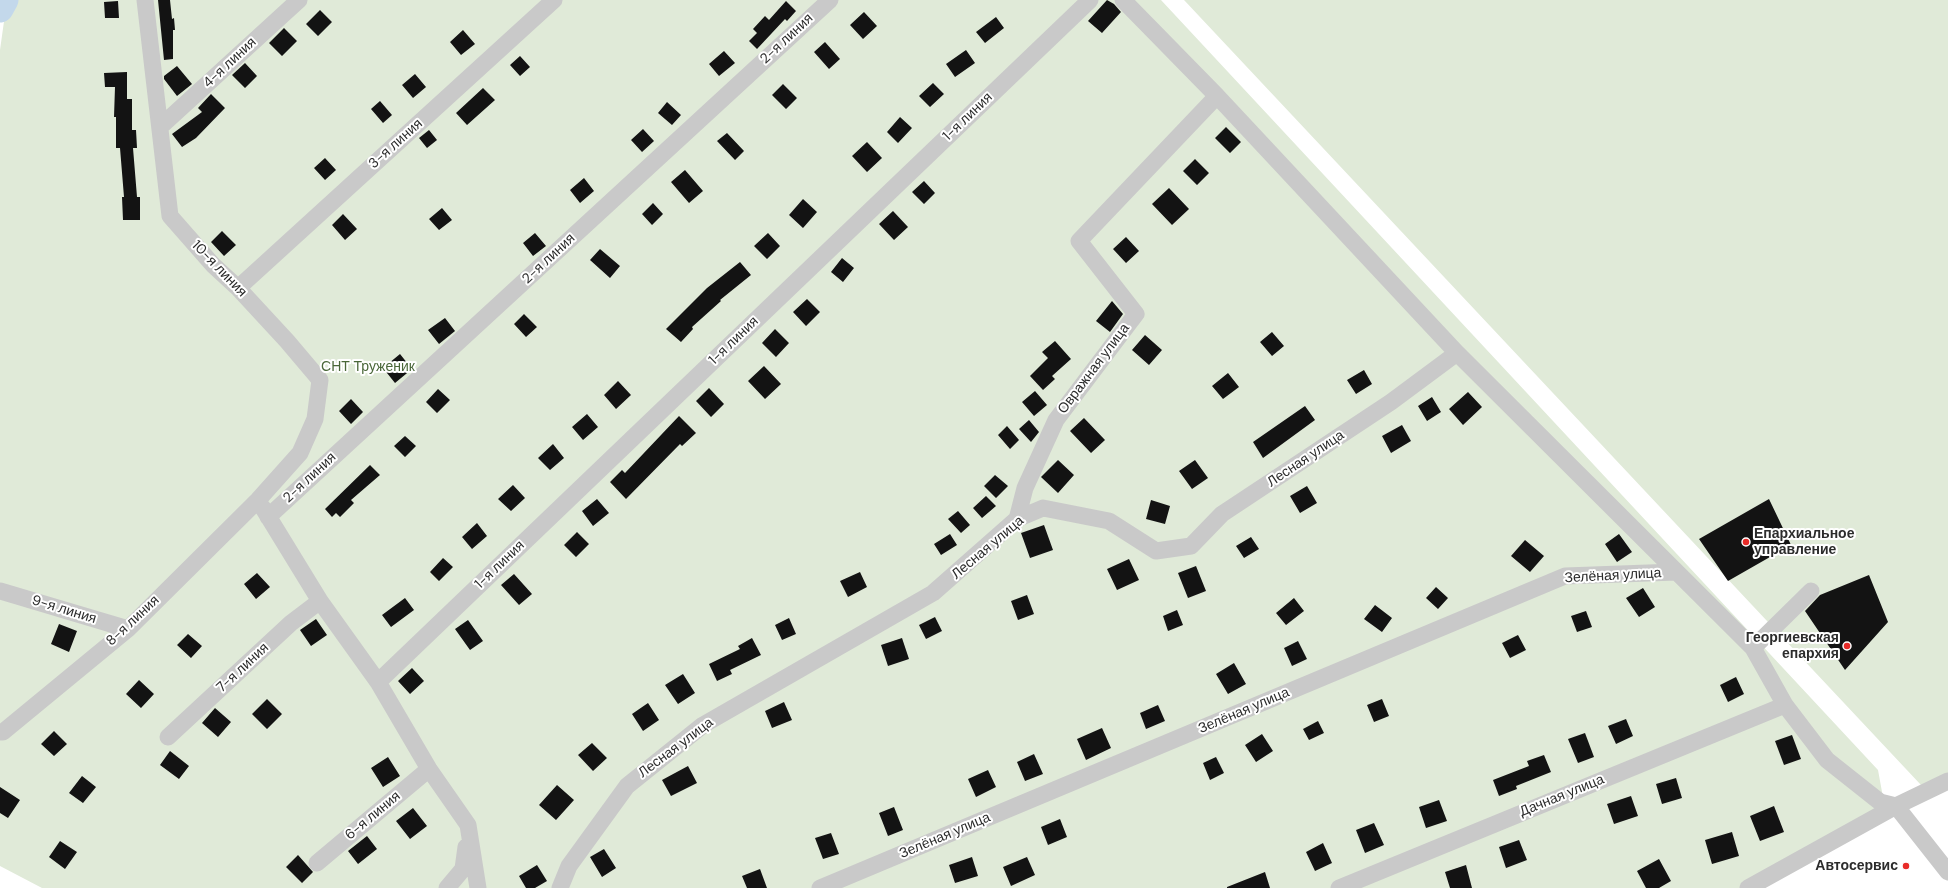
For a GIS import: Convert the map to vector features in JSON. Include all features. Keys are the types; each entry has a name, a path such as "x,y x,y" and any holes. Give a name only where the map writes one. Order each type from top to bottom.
{"street":[{"name":"10-я линия","path":"145,0 170,216 213,265 238,288 320,380 315,420 300,453 258,500"},
{"name":"3-я линия","path":"238,288 554,0"},
{"name":"2-я линия","path":"268,517 830,0"},
{"name":"1-я линия","path":"378,682 1090,0"},
{"path":"1123,0 1217,96 1457,353 1753,648 1785,705 1827,760 1880,802 1896,806 1948,872"},
{"name":"4-я линия","path":"160,127 291,4"},
{"name":"Овражная улица","path":"1017,520 1025,488 1056,420 1136,314 1079,242 1217,96"},
{"name":"Лесная улица","path":"560,888 569,866 627,786 633,781 703,725 934,593 1017,520 1043,508 1109,521 1156,551 1191,546 1222,514 1391,402 1457,353"},
{"path":"258,500 320,601 378,682 429,769 468,825 478,888"},
{"name":"8-я линия","path":"0,732 3,732 128,629 258,500"},
{"name":"Зелёная улица","path":"820,888 1565,576 1676,572"},
{"name":"9-я линия","path":"0,591 128,629"},
{"path":"1753,648 1811,591"},
{"name":"7-я линия","path":"168,737 291,623 320,601"},
{"name":"Дачная улица","path":"1339,888 1785,705"},
{"name":"6-я линия","path":"317,863 429,769"},
{"path":"1748,888 1896,806 1948,781"},
{"path":"447,888 463,869 468,825"}],"green space":[{"name":"СНТ Труженик","path":"7,0 1161,0 1878,770 1887,819 1751,888 42,888 0,866 0,50"},
{"path":"1184,0 1948,0 1948,774 1921,785"}],"building":[{"path":"158,0 170,0 175,30 173,30 173,59 164,60"},
{"path":"1107,0 1114,4 1121,12 1102,33 1088,21"},
{"path":"118,1 119,18 105,18 104,2"},
{"path":"786,1 796,11 787,21 785,19 757,49 749,41 757,33 753,29 765,16 769,20"},
{"path":"320,10 332,22 318,36 306,24"},
{"path":"864,12 877,26 863,39 850,25"},
{"path":"996,17 1004,28 985,43 976,32"},
{"path":"284,28 297,41 282,56 269,43"},
{"path":"463,30 475,44 461,55 450,42"},
{"path":"825,42 840,59 829,69 814,52"},
{"path":"966,50 975,63 955,77 946,64"},
{"path":"724,51 735,63 719,76 709,64"},
{"path":"520,56 530,67 520,76 510,65"},
{"path":"245,63 257,76 245,88 232,75"},
{"path":"177,66 192,84 177,96 164,79 164,76"},
{"path":"127,72 127,99 132,99 132,130 136,130 137,148 133,148 137,197 140,197 140,220 123,220 122,197 124,197 120,148 116,148 116,117 114,117 115,87 105,87 104,73"},
{"path":"415,74 426,87 413,98 402,85"},
{"path":"933,83 944,94 930,107 919,96"},
{"path":"783,84 797,98 786,109 772,95"},
{"path":"483,88 495,100 467,125 456,113"},
{"path":"211,94 225,108 196,138 182,147 172,134 202,112 198,108"},
{"path":"380,101 392,115 383,123 371,109"},
{"path":"667,102 681,115 672,125 658,113"},
{"path":"900,117 912,128 898,143 887,132"},
{"path":"1226,127 1241,142 1230,153 1215,138"},
{"path":"643,129 654,141 642,152 631,140"},
{"path":"429,130 437,140 427,148 419,138"},
{"path":"727,133 744,151 735,160 717,141"},
{"path":"867,142 882,158 867,172 852,156"},
{"path":"325,158 336,170 325,180 314,168"},
{"path":"1195,159 1209,173 1197,185 1183,171"},
{"path":"685,170 703,191 689,203 671,182"},
{"path":"584,178 594,191 580,203 570,190"},
{"path":"924,181 935,193 924,204 912,192"},
{"path":"1169,188 1189,209 1172,225 1152,204"},
{"path":"803,199 817,212 803,228 789,215"},
{"path":"653,203 663,214 652,225 642,214"},
{"path":"442,208 452,220 439,230 429,219"},
{"path":"893,211 908,227 894,240 879,224"},
{"path":"343,214 357,229 345,240 332,225"},
{"path":"222,231 236,245 224,256 211,242"},
{"path":"535,233 546,246 533,256 523,243"},
{"path":"768,233 780,246 767,259 754,246"},
{"path":"1126,237 1139,251 1126,263 1113,249"},
{"path":"600,249 620,266 610,278 590,260"},
{"path":"842,258 854,268 843,282 831,272"},
{"path":"740,262 751,275 720,300 721,301 692,327 693,329 681,342 666,329 707,288"},
{"path":"807,299 820,312 806,326 793,312"},
{"path":"1112,301 1123,314 1110,332 1096,321"},
{"path":"524,314 537,327 526,337 514,324"},
{"path":"445,318 455,331 439,344 428,330"},
{"path":"775,329 789,343 776,357 762,343"},
{"path":"1272,332 1284,346 1272,356 1260,342"},
{"path":"1145,335 1162,350 1149,365 1132,350"},
{"path":"1055,341 1071,359 1052,376 1055,379 1043,390 1030,376 1048,358 1042,352"},
{"path":"400,354 412,369 395,383 383,368"},
{"path":"764,366 781,384 765,399 748,381"},
{"path":"1364,370 1372,384 1356,394 1347,380"},
{"path":"1228,373 1239,387 1223,399 1212,386"},
{"path":"618,381 631,395 616,409 604,395"},
{"path":"709,388 724,404 711,417 696,401"},
{"path":"438,389 450,400 437,413 426,402"},
{"path":"1035,391 1047,405 1034,416 1022,402"},
{"path":"1468,392 1482,407 1463,425 1449,409"},
{"path":"1432,397 1441,412 1427,421 1418,406"},
{"path":"351,399 363,412 351,424 339,411"},
{"path":"1305,406 1315,420 1263,458 1253,442"},
{"path":"587,414 598,427 583,440 572,427"},
{"path":"679,416 696,433 682,446 680,444 626,499 610,482 622,470 625,473"},
{"path":"1084,418 1105,440 1091,453 1070,431"},
{"path":"1029,420 1039,432 1031,442 1019,429"},
{"path":"1402,425 1411,441 1391,453 1382,436"},
{"path":"1007,426 1019,440 1010,449 998,435"},
{"path":"405,436 416,446 405,457 394,446"},
{"path":"553,444 564,458 550,470 538,458"},
{"path":"1058,460 1074,475 1058,493 1041,477"},
{"path":"1195,460 1208,478 1192,489 1179,471"},
{"path":"370,465 380,475 351,500 354,503 340,517 336,513 332,517 325,509"},
{"path":"995,475 1008,486 996,498 984,486"},
{"path":"513,485 525,498 511,511 498,499"},
{"path":"1307,486 1317,503 1300,513 1290,496"},
{"path":"986,496 996,506 982,518 973,508"},
{"path":"597,499 609,513 593,526 582,511"},
{"name":"Епархиальное управление","path":"1769,499 1791,545 1728,581 1699,539"},
{"path":"1151,500 1170,506 1165,524 1146,519"},
{"path":"958,511 970,525 961,533 948,519"},
{"path":"477,523 487,536 472,549 462,537"},
{"path":"1044,525 1053,550 1030,558 1021,533"},
{"path":"577,532 589,544 576,557 564,545"},
{"path":"950,534 957,545 941,555 934,544"},
{"path":"1619,534 1632,552 1617,562 1605,544"},
{"path":"1251,537 1259,549 1244,558 1236,546"},
{"path":"1525,540 1544,556 1530,572 1511,556"},
{"path":"443,558 453,567 439,581 430,572"},
{"path":"1129,559 1139,580 1117,590 1107,569"},
{"path":"1196,566 1206,591 1188,598 1178,573"},
{"path":"860,572 867,587 848,597 840,581"},
{"path":"257,573 270,587 256,599 244,584"},
{"path":"514,574 532,594 519,605 501,585"},
{"name":"Георгиевская епархия","path":"1869,575 1888,622 1845,670 1805,611 1820,595"},
{"path":"1436,587 1448,598 1438,609 1426,598"},
{"path":"1643,588 1655,607 1639,617 1626,598"},
{"path":"1027,595 1034,614 1018,620 1011,601"},
{"path":"405,598 414,610 391,627 382,615"},
{"path":"1294,598 1304,611 1286,625 1276,613"},
{"path":"1375,605 1392,618 1382,632 1364,619"},
{"path":"1177,610 1183,625 1168,631 1163,616"},
{"path":"1586,611 1592,627 1577,632 1571,616"},
{"path":"935,617 942,631 926,639 919,625"},
{"path":"789,618 796,634 782,640 775,625"},
{"path":"316,619 327,635 311,646 300,630"},
{"path":"468,620 483,641 470,650 455,629"},
{"path":"59,624 77,631 69,652 51,644"},
{"path":"188,634 202,646 191,658 177,645"},
{"path":"1518,635 1526,650 1510,658 1502,643"},
{"path":"752,638 761,655 730,670 732,674 717,681 709,664 740,649 738,646"},
{"path":"902,638 909,659 888,666 881,645"},
{"path":"1298,641 1307,659 1292,666 1284,648"},
{"path":"1234,663 1246,684 1228,694 1216,674"},
{"path":"412,668 424,681 410,694 398,681"},
{"path":"683,674 695,693 678,704 665,685"},
{"path":"1736,677 1744,694 1728,702 1720,685"},
{"path":"139,680 154,694 141,708 126,694"},
{"path":"267,699 282,714 267,729 252,714"},
{"path":"1382,699 1389,716 1374,722 1367,705"},
{"path":"784,702 792,720 772,728 765,711"},
{"path":"648,703 659,720 643,731 632,714"},
{"path":"1158,705 1165,721 1146,729 1140,713"},
{"path":"215,708 231,722 218,737 202,723"},
{"path":"1626,719 1633,736 1616,744 1608,726"},
{"path":"1318,721 1324,733 1309,740 1303,729"},
{"path":"1102,728 1111,748 1086,760 1077,739"},
{"path":"54,731 67,744 54,756 41,744"},
{"path":"1585,733 1594,757 1578,763 1568,739"},
{"path":"1262,734 1273,751 1256,762 1245,745"},
{"path":"1792,735 1801,759 1784,765 1775,741"},
{"path":"592,743 607,758 593,771 578,755"},
{"path":"170,751 189,766 179,779 160,765"},
{"path":"1034,754 1043,774 1025,781 1017,762"},
{"path":"1544,755 1551,772 1516,786 1517,789 1499,796 1493,780 1529,766 1527,761"},
{"path":"388,757 400,776 383,787 371,768"},
{"path":"1216,757 1224,773 1210,780 1203,763"},
{"path":"688,766 697,783 671,796 662,780"},
{"path":"988,770 996,787 976,797 968,779"},
{"path":"82,776 96,787 83,803 69,793"},
{"path":"1676,778 1682,798 1662,804 1656,784"},
{"path":"557,785 574,800 556,820 539,805"},
{"path":"0,787 20,800 8,818 0,813"},
{"path":"1631,796 1638,816 1614,824 1607,804"},
{"path":"1439,800 1447,821 1426,828 1419,807"},
{"path":"1774,806 1784,832 1760,841 1750,816"},
{"path":"894,807 903,830 888,836 879,813"},
{"path":"413,808 427,826 410,839 396,821"},
{"path":"1060,819 1067,837 1048,845 1041,827"},
{"path":"1374,823 1384,845 1365,853 1356,830"},
{"path":"1732,832 1739,856 1712,864 1705,840"},
{"path":"831,833 839,854 823,859 815,838"},
{"path":"367,836 377,849 358,864 348,851"},
{"path":"1519,840 1527,860 1506,868 1499,847"},
{"path":"60,841 77,852 65,869 49,857"},
{"path":"1323,843 1332,863 1315,871 1306,852"},
{"path":"604,849 616,868 602,877 590,857"},
{"path":"298,855 313,872 302,883 286,867"},
{"path":"972,857 978,876 955,883 949,865"},
{"path":"1027,857 1035,875 1011,886 1003,867"},
{"path":"1659,859 1671,881 1659,888 1646,888 1637,871"},
{"path":"537,865 547,881 535,888 526,888 519,876"},
{"path":"1466,865 1472,888 1450,888 1445,872"},
{"path":"760,869 767,888 747,888 742,876"},
{"path":"1265,872 1270,888 1227,888 1227,887"}],"waterway":[{"path":"0,9 5,0"}],"place":[{"name":"Епархиальное управление","path":"1746,542"},
{"name":"Георгиевская епархия","path":"1847,646"},
{"name":"Автосервис","path":"1906,866"}]}
